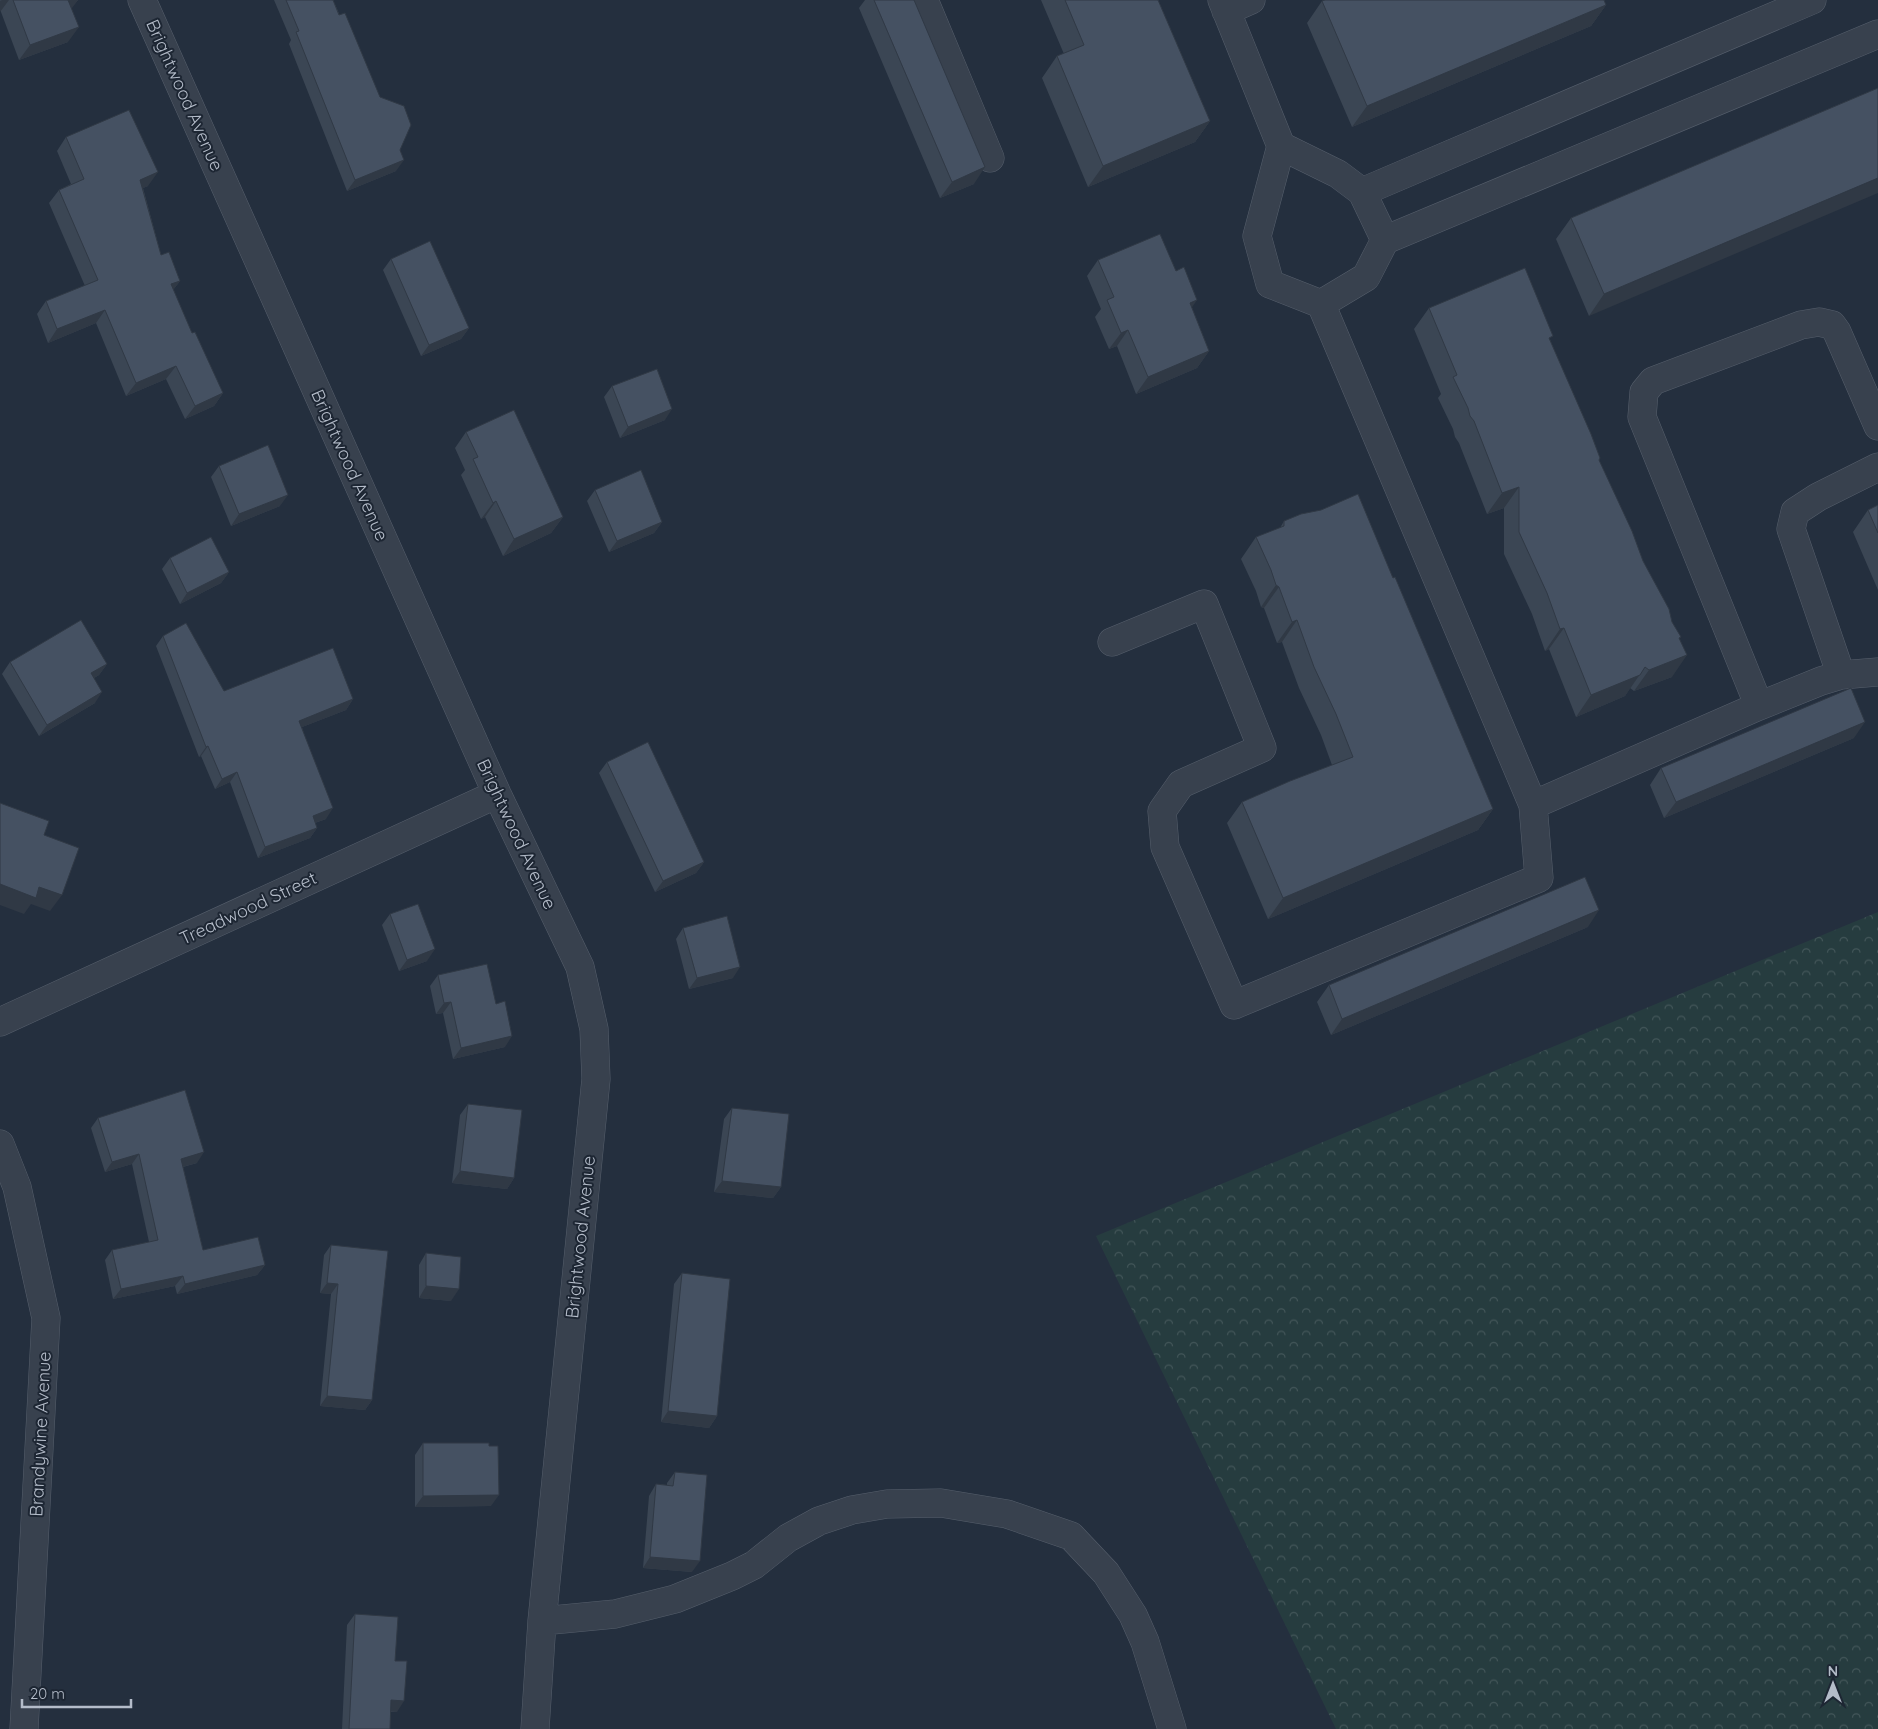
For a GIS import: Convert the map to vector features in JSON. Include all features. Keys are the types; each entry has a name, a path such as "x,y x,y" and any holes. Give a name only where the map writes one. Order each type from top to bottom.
{"street":[{"name":"Brightwood Avenue","path":"142,0 497,794 580,967 594,1029 596,1078 542,1621 535,1729"},
{"path":"924,0 990,158"},
{"path":"1112,642 1204,604 1262,748 1181,784 1162,811 1165,848 1234,1004 1539,878 1533,805 1321,304 1270,284 1257,236 1282,146 1224,6 1251,0"},
{"path":"1362,192 1812,0"},
{"path":"1321,304 1366,277 1385,240 1878,34"},
{"path":"1282,146 1338,174 1362,192 1385,240"},
{"path":"1759,706 1642,417 1644,392 1653,381 1801,325 1819,322 1832,325 1836,332 1878,426"},
{"path":"1841,675 1791,529 1795,512 1818,497 1878,467"},
{"path":"1533,805 1759,706 1841,675 1878,672"},
{"name":"Treadwood Street","path":"0,1022 497,794"},
{"name":"Brandywine Avenue","path":"0,1144 17,1187 46,1318 24,1729"},
{"path":"542,1621 615,1614 675,1599 754,1565 788,1538 819,1521 852,1510 887,1504 941,1503 1007,1514 1071,1536 1106,1573 1133,1615 1145,1642 1172,1729"}],"green space":[{"path":"1878,912 1878,1729 1336,1729 1096,1236"}],"building":[{"path":"13,0 68,0 79,27 30,45"},
{"path":"286,0 333,0 339,15 345,13 380,97 404,106 411,125 400,150 404,160 355,180 296,32 299,31"},
{"path":"874,0 914,0 985,167 952,182"},
{"path":"1065,0 1158,0 1210,121 1103,166 1057,56 1084,45"},
{"path":"1604,0 1606,5 1367,106 1322,1"},
{"path":"1878,88 1878,178 1604,294 1571,218"},
{"path":"129,110 158,172 140,180 161,255 169,252 180,281 171,284 192,333 195,332 223,393 195,406 176,366 136,383 105,310 57,329 46,301 98,280 59,190 84,179 66,137"},
{"path":"1160,234 1176,271 1184,267 1197,300 1190,303 1209,351 1148,377 1128,330 1121,333 1107,300 1114,297 1098,260"},
{"path":"430,241 469,328 429,345 391,259"},
{"path":"1525,268 1553,336 1549,338 1591,434 1600,458 1599,460 1632,531 1643,561 1669,609 1672,622 1681,637 1679,638 1687,655 1649,670 1645,667 1640,675 1591,695 1564,628 1560,629 1547,593 1519,532 1519,487 1502,493 1474,421 1453,377 1457,375 1429,308"},
{"path":"657,369 672,409 628,427 612,386"},
{"path":"514,410 563,517 514,539 496,501 493,503 473,459 478,457 466,432"},
{"path":"268,445 288,495 239,514 219,466"},
{"path":"641,470 662,522 617,541 595,490"},
{"path":"1358,494 1493,809 1283,898 1242,802 1353,757 1314,667 1297,620 1292,622 1279,587 1276,585 1256,537 1284,526 1284,521 1301,514 1321,510"},
{"path":"1878,505 1878,533 1868,510"},
{"path":"211,537 229,572 187,593 170,558"},
{"path":"81,620 107,664 91,673 102,692 47,725 10,662"},
{"path":"186,623 224,691 333,648 353,699 299,721 333,808 313,816 317,828 265,847 237,772 222,779 208,746 206,747 163,636"},
{"path":"1851,688 1865,722 1676,802 1661,768"},
{"path":"648,742 704,862 663,881 607,762"},
{"path":"0,803 49,821 44,835 79,848 62,895 39,887 36,898 0,884"},
{"path":"1585,877 1599,910 1342,1019 1329,985"},
{"path":"418,904 435,949 407,960 390,914"},
{"path":"727,916 740,967 697,978 683,928"},
{"path":"487,964 496,1004 505,1001 512,1036 461,1048 451,1002 444,1003 438,975"},
{"path":"185,1090 204,1152 181,1159 203,1250 258,1237 265,1265 185,1284 183,1276 121,1289 112,1250 158,1240 139,1154 112,1162 98,1118"},
{"path":"468,1104 522,1110 514,1178 460,1171"},
{"path":"732,1108 789,1114 781,1187 722,1181"},
{"path":"331,1245 388,1251 372,1400 327,1396 338,1284 327,1283"},
{"path":"426,1253 461,1257 459,1289 426,1286"},
{"path":"682,1273 730,1279 717,1416 668,1411"},
{"path":"423,1443 489,1443 489,1446 498,1446 499,1495 423,1496"},
{"path":"675,1472 707,1475 700,1561 650,1557 656,1484 673,1486"},
{"path":"355,1614 398,1617 395,1661 407,1661 404,1701 391,1700 390,1729 349,1729"}]}
